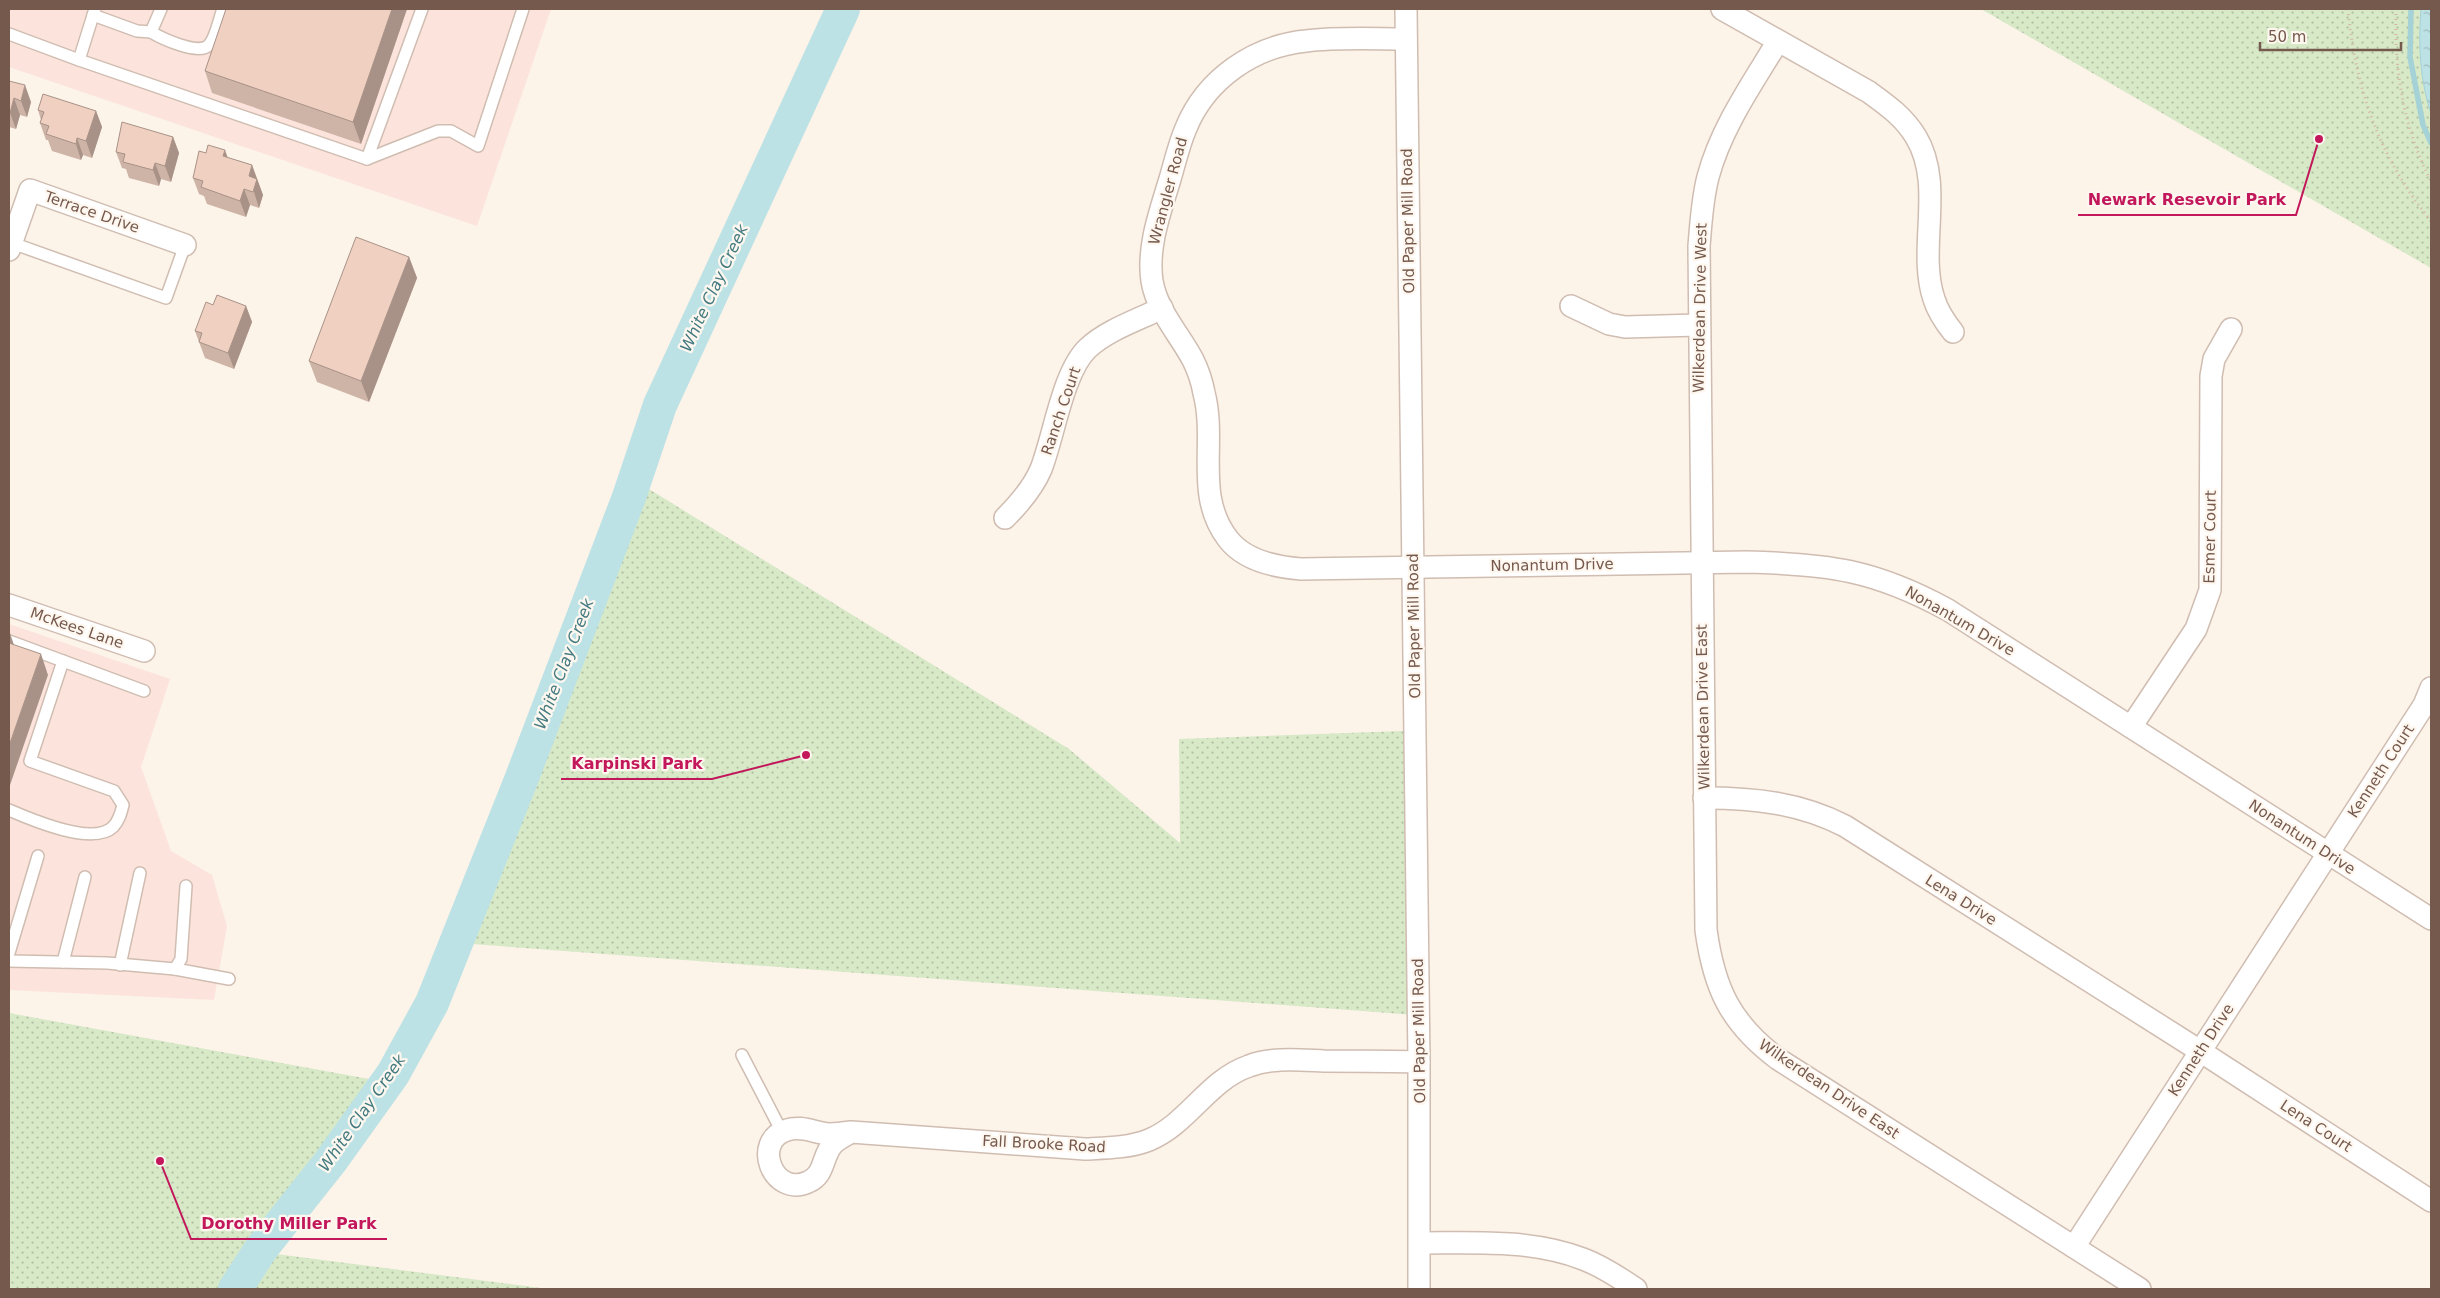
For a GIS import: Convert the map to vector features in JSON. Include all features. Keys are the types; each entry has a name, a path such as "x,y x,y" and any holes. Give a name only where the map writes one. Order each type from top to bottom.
{"street":[{"name":"Old Paper Mill Road","path":"1406,9 1419,1062 1420,1243 1418,1289"},
{"path":"1722,9 1889,106 1904,120 1916,137 1925,158 1929,180 1929,275 1933,298 1941,317 1953,332"},
{"name":"Wrangler Road","path":"1264,563 1246,554 1229,541 1216,522 1210,504 1207,484 1205,396 1193,360 1162,308 1152,283 1153,240 1186,127 1197,107 1211,89 1245,60 1285,44 1306,41 1406,39"},
{"name":"Wilkerdean Drive West","path":"1702,562 1698,246 1702,210 1708,177 1735,114 1778,41"},
{"name":"Terrace Drive","path":"10,247 30,190 185,244"},
{"path":"1571,306 1610,324 1625,327 1698,325"},
{"name":"Ranch Court","path":"1005,518 1031,488 1041,469 1070,379 1078,361 1087,349 1099,339 1162,308"},
{"name":"Esmer Court","path":"2131,727 2196,629 2210,590 2211,376 2214,358 2231,329"},
{"name":"Nonantum Drive","path":"1264,563 1301,569 1702,562 1812,564 1844,568 1896,584 1948,610 2431,919"},
{"name":"Wilkerdean Drive East","path":"1702,562 1706,930 1710,957 1725,1003 1740,1025 1758,1044 1778,1059 2140,1289"},
{"name":"McKees Lane","path":"9,605 144,651"},
{"name":"Kenneth Court","path":"2328,853 2424,705 2431,688"},
{"name":"Lena Drive","path":"1704,798 1757,799 1787,804 1833,820 2200,1051"},
{"name":"Kenneth Drive","path":"2074,1247 2328,853"},
{"name":"Lena Court","path":"2200,1051 2431,1201"},
{"name":"Fall Brooke Road","path":"782,1132 798,1128 829,1134 852,1132 1085,1149 1124,1146 1149,1140 1168,1128 1214,1086 1249,1066 1290,1060 1419,1062"},
{"path":"782,1132 772,1143 768,1162 771,1170 781,1181 794,1185 802,1185 817,1176 831,1147 852,1132"},
{"path":"1420,1243 1528,1245 1557,1251 1584,1259 1615,1275 1636,1289"}],"lane":[{"path":"150,32 161,9"},
{"path":"79,60 94,12 136,31 150,32 197,49 204,48 212,40 223,9"},
{"path":"367,159 422,9"},
{"path":"9,34 367,159 438,131 451,130 478,146 523,9"},
{"path":"10,247 166,298 185,244"},
{"path":"9,641 144,691"},
{"path":"9,810 83,834 102,834 112,828 117,822 122,805 114,791 30,762 63,661"},
{"path":"9,953 38,856"},
{"path":"120,965 140,873"},
{"path":"63,962 85,878"},
{"path":"176,970 180,959 186,886"},
{"path":"9,961 120,965 176,970 229,979"},
{"path":"742,1055 782,1132"}],"path":[{"path":"2348,9 2352,53 2372,119 2385,150 2415,201 2431,221"},
{"path":"2396,9 2394,40 2403,103 2412,138 2431,181"}],"shaded area":[{"path":"9,9 551,9 477,226 9,67"},
{"path":"9,624 170,679 141,767 171,851 212,875 227,926 214,1000 9,990"}],"green space":[{"path":"1981,9 2431,9 2431,268"},
{"path":"649,489 1069,749 1180,843 1179,739 1403,731 1415,1015 472,944 542,733 565,676 607,598 629,542 640,504"},
{"path":"9,1013 369,1079 225,1289 9,1289"},
{"path":"276,1254 548,1289 251,1289"}],"water":[{"path":"2421,9 2431,9 2431,114 2424,88 2421,62"}],"building":[{"path":"226,9 392,9 353,122 205,71"},
{"path":"9,81 25,85 21,101 14,98 10,113 9,112"},
{"path":"43,94 96,111 86,141 77,138 76,144 46,134 49,126 40,123 44,112 38,110"},
{"path":"122,122 173,137 165,166 155,163 153,170 123,162 125,154 116,152"},
{"path":"208,145 225,150 223,156 252,165 249,176 257,179 253,192 244,189 240,201 201,187 203,181 193,178 199,151 206,153"},
{"path":"356,237 409,257 361,381 309,361"},
{"path":"217,295 246,306 228,353 199,342 202,333 195,331 206,302 213,305"},
{"path":"9,643 41,654 9,746"}],"waterway":[{"name":"White Clay Creek","path":"235,1289 261,1249 330,1162 393,1074 432,1003 521,780 629,497 660,405 843,9"},
{"path":"2411,9 2410,57 2423,125 2431,143"}],"place":[{"name":"Newark Resevoir Park","path":"2319,139"},
{"name":"Karpinski Park","path":"806,755"},
{"name":"Dorothy Miller Park","path":"160,1161"}]}
